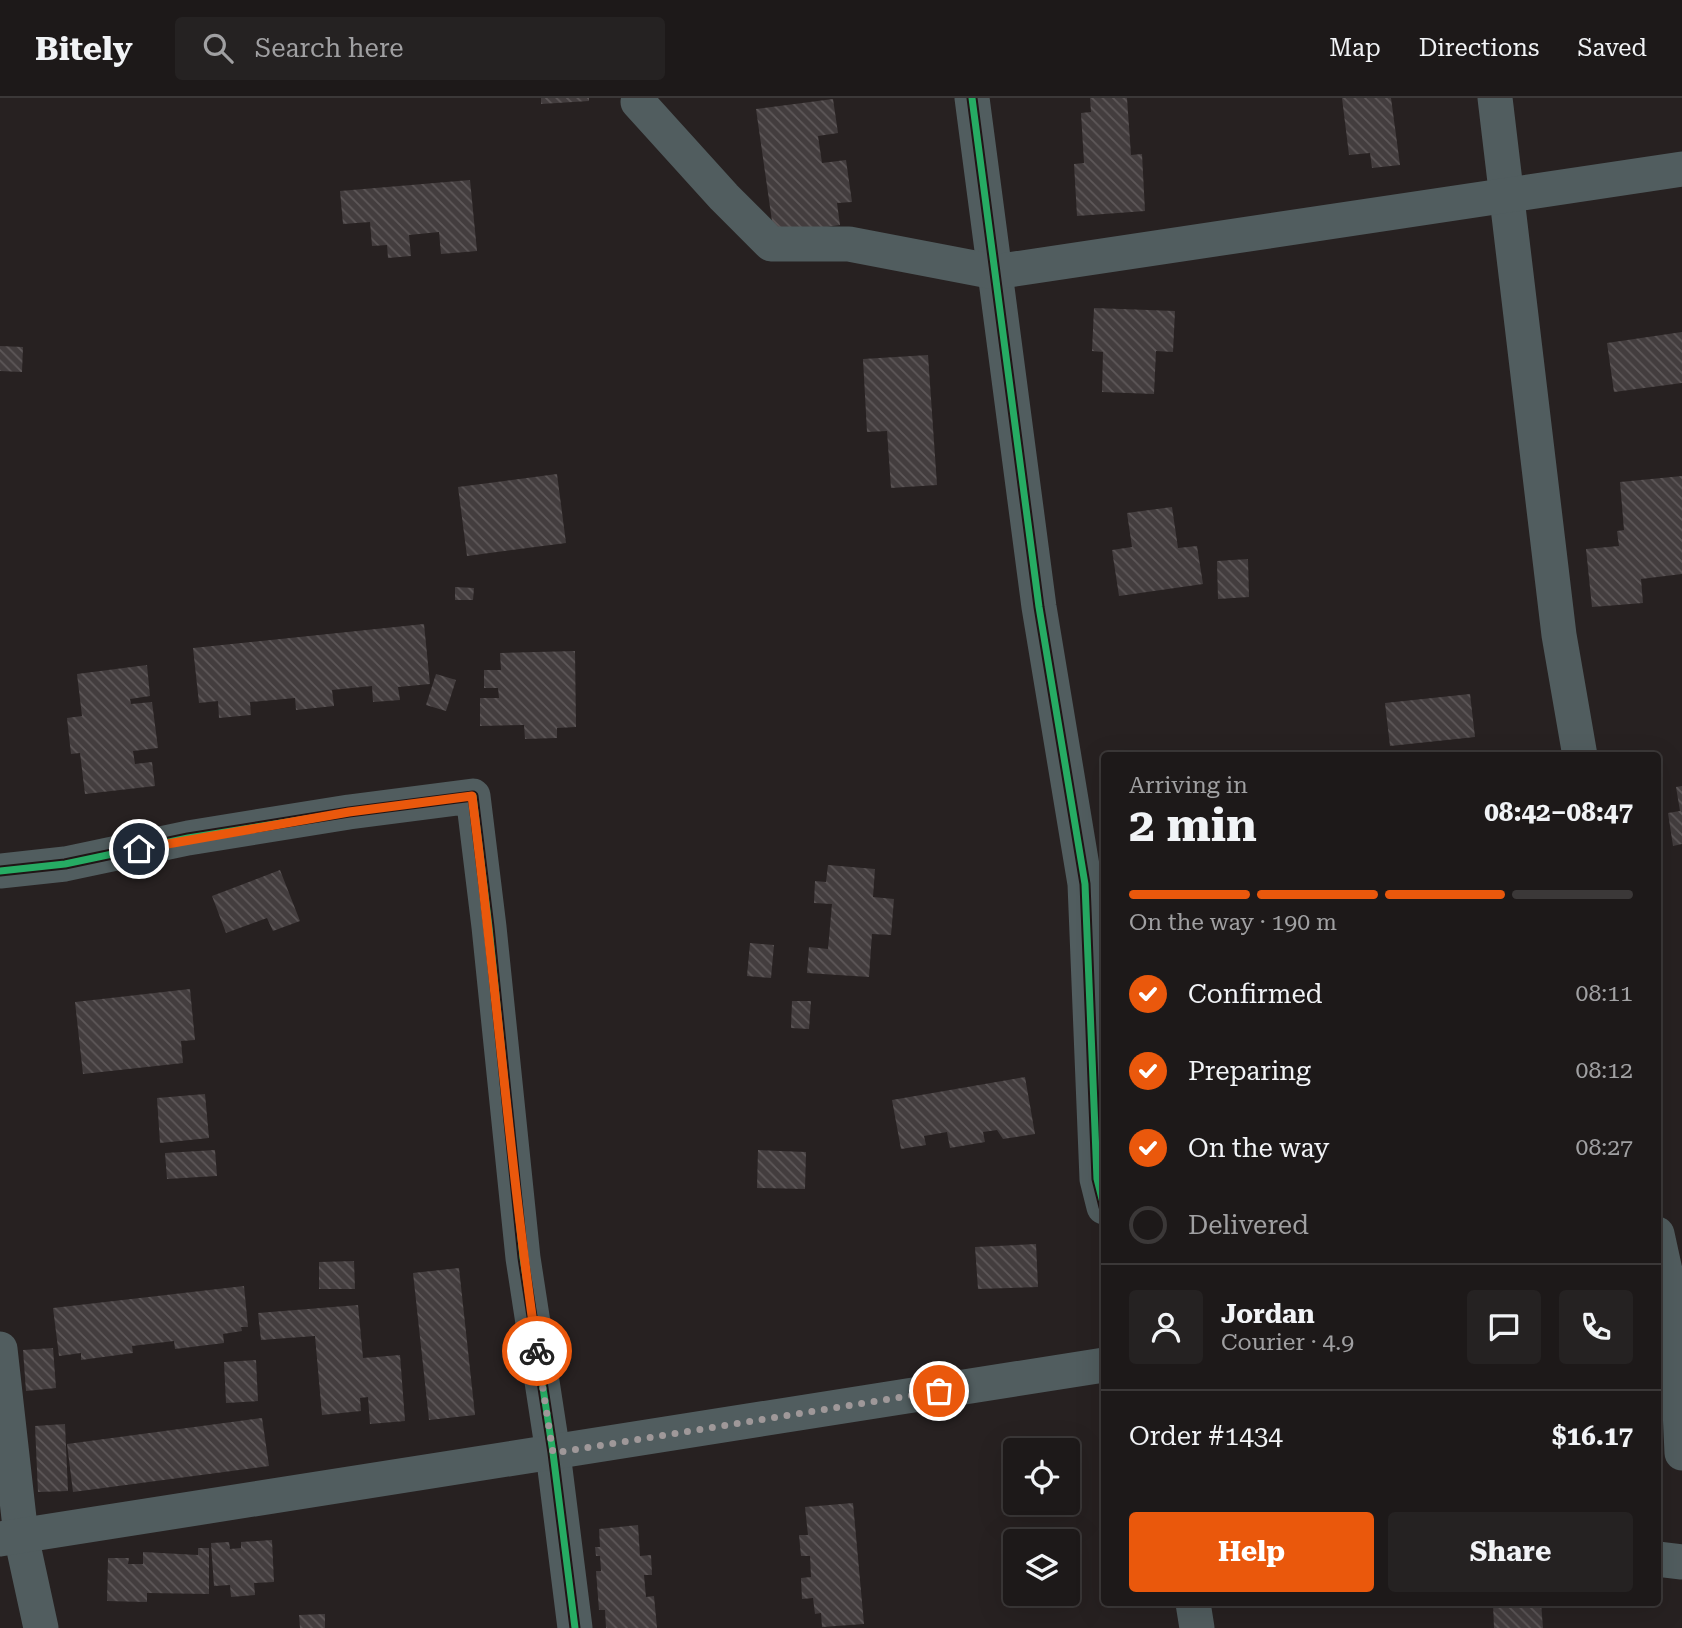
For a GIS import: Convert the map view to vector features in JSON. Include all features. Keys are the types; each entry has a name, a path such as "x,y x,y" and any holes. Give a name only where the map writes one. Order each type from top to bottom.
{"street":[{"path":"972,98 1039,607 1085,884 1097,1179 1101,1195"},
{"path":"1495,98 1559,635 1579,752"},
{"path":"638,102 724,197 771,244 849,244 995,272 1682,169"},
{"path":"0,871 65,864 188,838 349,812 472,796 489,927 523,1258 553,1453 575,1628"},
{"path":"1661,1250 1679,1320 1682,1453"},
{"path":"0,1349 10,1537 41,1628"},
{"path":"10,1537 1101,1365"},
{"path":"1661,1559 1682,1562"},
{"path":"1193,1606 1197,1628"}],"building":[{"path":"541,98 589,98 589,101 541,104"},
{"path":"1090,98 1127,98 1131,155 1142,154 1145,211 1077,216 1074,164 1084,163 1081,113 1091,112"},
{"path":"1342,98 1391,98 1400,165 1372,168 1370,153 1349,155"},
{"path":"833,99 838,133 818,136 822,163 846,160 852,202 837,203 840,225 774,235 756,109"},
{"path":"470,180 477,251 441,254 439,232 409,235 411,256 388,258 387,245 372,246 370,222 343,224 340,191"},
{"path":"1094,308 1175,311 1173,352 1156,351 1154,394 1102,392 1103,352 1092,351"},
{"path":"1682,332 1682,383 1614,392 1607,343"},
{"path":"0,346 23,347 22,372 0,371"},
{"path":"928,355 937,485 891,488 887,431 867,432 863,359"},
{"path":"557,474 566,543 467,556 458,487"},
{"path":"1682,476 1682,574 1641,579 1643,603 1592,607 1586,549 1619,546 1617,531 1624,530 1620,482"},
{"path":"1172,507 1178,548 1197,546 1203,584 1119,596 1112,550 1132,547 1127,513"},
{"path":"1248,559 1249,597 1218,599 1217,561"},
{"path":"455,587 474,588 473,600 455,600"},
{"path":"424,624 430,684 398,687 400,700 373,702 372,686 332,690 334,706 296,710 295,698 250,702 251,715 219,718 218,701 199,703 193,648"},
{"path":"575,651 576,727 557,728 557,738 525,739 524,725 480,726 480,698 499,698 498,688 484,688 484,670 501,670 500,653"},
{"path":"147,665 150,696 130,699 131,704 152,702 158,748 133,751 135,764 152,762 155,786 85,794 80,753 71,754 67,718 82,716 77,674"},
{"path":"436,674 456,680 446,711 426,705"},
{"path":"1470,694 1475,737 1390,746 1385,703"},
{"path":"1682,786 1682,844 1673,846 1668,813 1680,811 1676,787"},
{"path":"828,865 875,869 873,897 894,899 891,935 872,934 869,977 807,973 809,947 828,949 832,904 814,903 815,881 826,882"},
{"path":"280,870 300,921 273,931 267,918 226,933 212,896"},
{"path":"750,943 774,945 771,978 747,976"},
{"path":"190,989 195,1040 181,1041 183,1063 83,1074 75,1002"},
{"path":"792,1001 811,1001 809,1029 791,1028"},
{"path":"1025,1077 1035,1134 1003,1139 997,1130 983,1132 985,1142 950,1148 947,1132 924,1136 926,1145 901,1149 892,1100"},
{"path":"205,1094 209,1138 160,1143 157,1098"},
{"path":"215,1150 217,1176 167,1179 165,1153"},
{"path":"758,1150 806,1152 805,1189 757,1188"},
{"path":"1036,1244 1038,1287 978,1289 975,1247"},
{"path":"354,1261 355,1289 319,1289 319,1262"},
{"path":"459,1268 475,1415 429,1420 413,1273"},
{"path":"244,1286 248,1327 241,1327 242,1331 223,1334 224,1343 175,1349 174,1341 132,1346 133,1353 81,1360 81,1353 59,1356 53,1308"},
{"path":"358,1305 363,1358 400,1355 405,1421 370,1424 368,1397 360,1398 361,1411 322,1415 315,1336 261,1340 258,1313"},
{"path":"53,1348 56,1388 26,1391 23,1350"},
{"path":"256,1360 258,1401 226,1403 224,1362"},
{"path":"262,1418 269,1466 73,1492 67,1444"},
{"path":"65,1424 68,1491 38,1492 35,1426"},
{"path":"853,1503 864,1624 822,1627 821,1613 815,1614 813,1598 802,1599 801,1578 811,1577 810,1556 801,1556 799,1535 808,1535 805,1507"},
{"path":"638,1525 640,1556 651,1555 652,1575 644,1575 646,1597 654,1596 657,1628 606,1628 605,1610 599,1610 596,1571 601,1571 600,1556 596,1556 595,1547 600,1547 599,1529"},
{"path":"272,1540 274,1582 254,1583 255,1595 231,1597 230,1585 214,1586 211,1543 229,1542 230,1549 241,1548 241,1542"},
{"path":"198,1548 209,1548 209,1594 147,1593 147,1602 107,1601 108,1558 129,1558 128,1564 143,1564 143,1552 198,1555"},
{"path":"1493,1606 1541,1606 1543,1628 1494,1628"},
{"path":"325,1614 325,1628 300,1628 299,1615"}],"cycle path":[{"path":"972,98 1039,607 1085,884 1097,1179 1101,1195"},
{"path":"0,871 65,864 188,838 349,812 473,796 523,1258 553,1453 575,1628"}],"way so far":[{"path":"537,1351 553,1453 939,1391"}],"route":[{"path":"139,849 188,838 349,812 472,796 489,927 523,1258 537,1351"}]}
